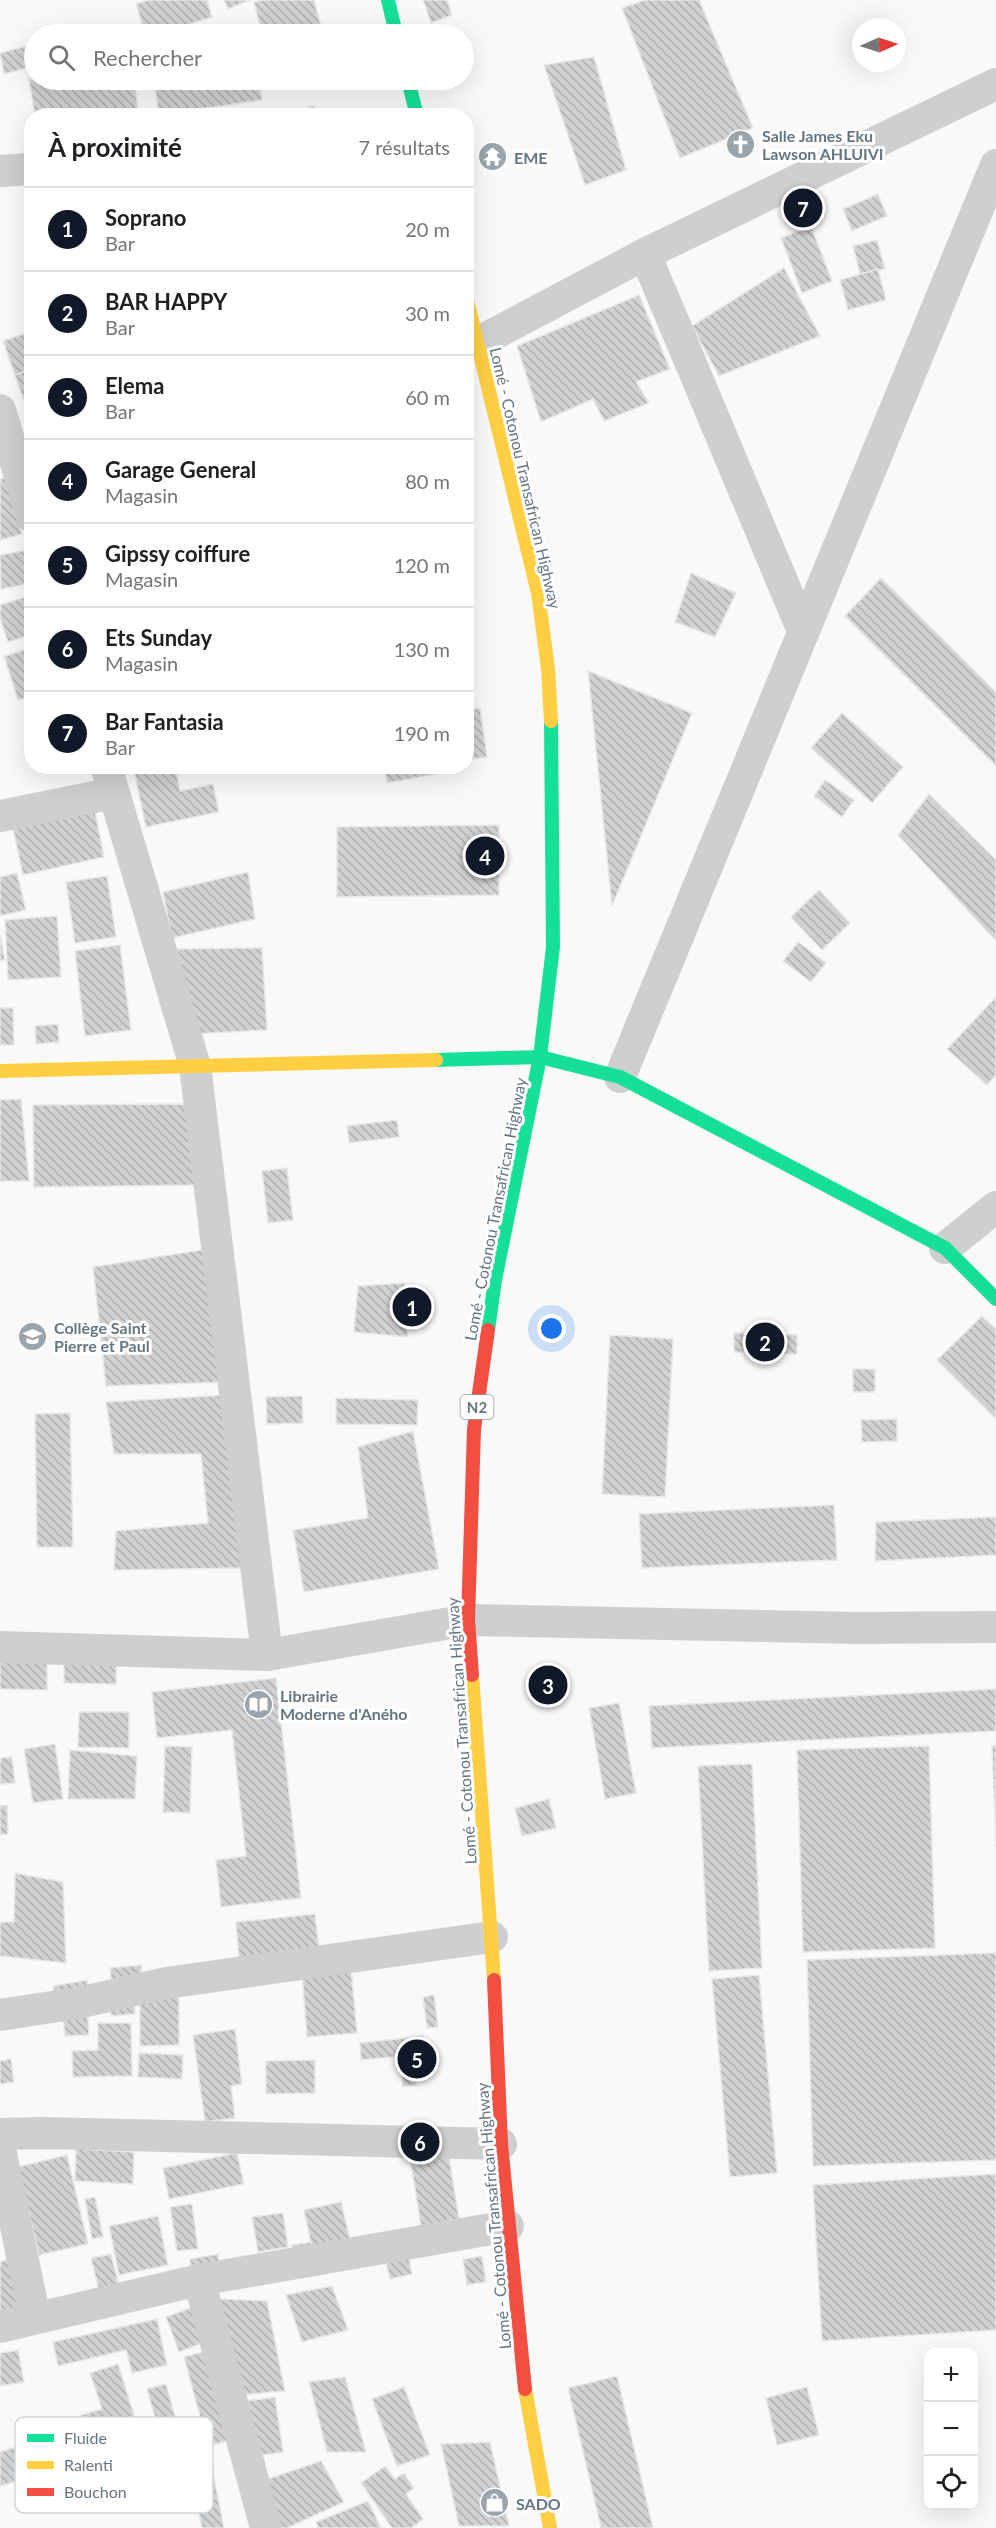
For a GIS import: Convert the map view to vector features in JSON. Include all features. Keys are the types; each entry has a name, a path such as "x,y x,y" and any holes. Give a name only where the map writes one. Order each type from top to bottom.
{"main road":[{"path":"388,0 394,24"},
{"path":"410,90 415,108"},
{"name":"Lomé - Cotonou Transafrican Highway","path":"474,324 538,593 548,669 553,766 553,946 540,1057 495,1280 474,1429 468,1620 492,1937 501,2144 508,2226 526,2397 550,2528"},
{"path":"0,1071 540,1057 620,1077 945,1248 996,1299"}],"street":[{"path":"479,342 645,254 996,84"},
{"path":"620,1077 996,165"},
{"path":"645,254 803,631"},
{"path":"0,410 24,490"},
{"path":"0,816 110,780 195,1066 267,1655"},
{"path":"945,1248 996,1207"},
{"path":"0,1647 267,1655 468,1620 857,1628 996,1627"},
{"path":"0,2015 78,2002 166,1983 492,1937"},
{"path":"0,2134 42,2133 501,2144"},
{"path":"0,2149 35,2318"},
{"path":"0,2327 199,2280 508,2226"},
{"path":"199,2280 266,2528"}],"building":[{"path":"148,0 207,0 212,17 190,24 142,24 136,4"},
{"path":"224,0 250,0 228,9"},
{"path":"314,0 320,24 260,24 254,2"},
{"path":"423,0 447,0 452,15 431,23"},
{"path":"645,0 699,0 753,128 680,158 622,8"},
{"path":"24,47 24,69 4,74 0,53"},
{"path":"594,57 626,170 585,185 544,65"},
{"path":"31,90 135,90 138,108 34,108"},
{"path":"155,90 260,90 262,100 207,108 158,108"},
{"path":"878,194 887,216 852,231 843,209"},
{"path":"811,226 832,281 802,293 781,238"},
{"path":"877,240 885,269 860,274 853,246"},
{"path":"784,268 820,336 719,376 692,326"},
{"path":"878,269 886,300 848,310 840,280"},
{"path":"639,295 670,369 636,382 649,403 604,421 593,399 541,422 517,346"},
{"path":"24,334 24,372 15,375 3,341"},
{"path":"24,372 24,401 15,375"},
{"path":"7,478 22,534 0,540 0,479"},
{"path":"24,551 24,585 1,589 0,555"},
{"path":"691,573 736,593 715,637 675,622"},
{"path":"881,578 996,692 996,766 845,616"},
{"path":"24,598 24,637 8,642 0,618 0,605"},
{"path":"24,650 24,698 18,700 4,656"},
{"path":"588,671 692,713 612,906"},
{"path":"480,708 487,757 474,759 474,709"},
{"path":"842,713 903,767 872,803 811,748"},
{"path":"135,774 177,774 180,791 213,784 219,812 146,827"},
{"path":"385,774 436,774 387,783"},
{"path":"825,780 854,800 842,817 814,796"},
{"path":"929,794 996,860 996,941 898,835"},
{"path":"95,811 104,857 23,875 13,829"},
{"path":"499,825 499,895 337,897 337,827"},
{"path":"248,872 255,919 172,938 163,892"},
{"path":"17,873 26,910 0,916 0,877"},
{"path":"107,876 116,937 75,943 66,882"},
{"path":"819,890 850,923 822,950 791,917"},
{"path":"57,916 61,977 8,980 5,920"},
{"path":"0,934 5,960 0,961"},
{"path":"798,942 826,963 811,982 783,961"},
{"path":"120,945 131,1030 85,1036 75,951"},
{"path":"262,948 267,1030 194,1034 177,949"},
{"path":"996,997 996,1075 987,1085 947,1049"},
{"path":"0,1008 13,1008 14,1045 0,1045"},
{"path":"58,1024 59,1042 36,1044 35,1026"},
{"path":"21,1099 29,1181 0,1181 0,1100"},
{"path":"196,1104 197,1185 34,1187 33,1105"},
{"path":"397,1120 399,1137 349,1143 347,1126"},
{"path":"287,1168 293,1220 268,1223 262,1171"},
{"path":"208,1249 229,1382 106,1386 93,1267"},
{"path":"404,1283 408,1337 354,1332 358,1286"},
{"path":"982,1316 996,1329 996,1419 937,1360"},
{"path":"734,1333 797,1335 797,1354 734,1352"},
{"path":"610,1335 673,1339 665,1497 602,1494"},
{"path":"853,1369 875,1369 875,1392 853,1392"},
{"path":"227,1395 245,1568 114,1570 116,1531 208,1523 201,1454 114,1454 106,1402"},
{"path":"302,1396 303,1423 267,1424 266,1397"},
{"path":"336,1398 418,1400 417,1425 336,1424"},
{"path":"70,1413 73,1547 37,1547 35,1414"},
{"path":"897,1419 897,1441 862,1442 861,1420"},
{"path":"413,1431 439,1569 304,1592 293,1530 368,1518 358,1447"},
{"path":"834,1505 837,1560 642,1568 639,1514"},
{"path":"996,1517 996,1555 875,1561 876,1522"},
{"path":"0,1657 47,1658 47,1690 0,1689"},
{"path":"64,1658 116,1658 116,1684 64,1683"},
{"path":"276,1678 301,1898 221,1907 216,1860 246,1856 232,1730 157,1738 152,1692"},
{"path":"996,1689 996,1731 652,1748 649,1706"},
{"path":"619,1703 636,1793 605,1799 589,1708"},
{"path":"79,1712 129,1712 129,1748 78,1747"},
{"path":"55,1744 63,1799 33,1803 24,1749"},
{"path":"996,1745 996,1847 992,1746"},
{"path":"165,1746 192,1747 190,1813 163,1812"},
{"path":"929,1746 935,1948 803,1952 797,1750"},
{"path":"70,1750 137,1756 135,1799 68,1799"},
{"path":"12,1757 15,1783 0,1784 0,1758"},
{"path":"752,1764 762,1968 709,1971 698,1766"},
{"path":"549,1799 556,1828 522,1836 515,1808"},
{"path":"7,1805 8,1834 0,1835 0,1806"},
{"path":"15,1873 63,1882 66,1963 0,1956 0,1922 14,1922"},
{"path":"315,1914 319,1951 239,1959 236,1922"},
{"path":"996,1953 996,2160 813,2166 807,1960"},
{"path":"141,1965 142,1987 112,1989 110,1968"},
{"path":"351,1968 357,2033 307,2037 302,1972"},
{"path":"759,1975 777,2173 730,2177 712,1979"},
{"path":"87,1980 90,1997 57,2004 53,1986"},
{"path":"140,1993 179,1993 179,2045 140,2046"},
{"path":"434,1995 438,2027 427,2028 423,1997"},
{"path":"134,2000 135,2014 111,2016 109,2002"},
{"path":"87,2006 89,2035 65,2036 62,2008"},
{"path":"98,2023 131,2023 132,2076 73,2077 72,2051 98,2050"},
{"path":"235,2029 242,2084 231,2086 235,2118 205,2122 193,2035"},
{"path":"423,2036 426,2054 361,2060 360,2043"},
{"path":"139,2053 183,2055 182,2079 138,2077"},
{"path":"11,2059 14,2082 0,2084 0,2061"},
{"path":"315,2060 315,2093 266,2094 266,2061"},
{"path":"415,2066 416,2085 403,2087 401,2068"},
{"path":"447,2145 459,2219 421,2226 409,2151"},
{"path":"76,2149 134,2152 133,2184 75,2181"},
{"path":"237,2153 244,2184 169,2199 163,2168"},
{"path":"67,2155 88,2244 39,2255 18,2167"},
{"path":"996,2174 996,2330 822,2341 813,2185"},
{"path":"95,2197 103,2237 92,2239 85,2199"},
{"path":"341,2202 350,2239 312,2248 304,2210"},
{"path":"192,2204 198,2249 177,2251 170,2207"},
{"path":"283,2213 288,2247 258,2252 252,2217"},
{"path":"158,2216 168,2265 119,2275 109,2226"},
{"path":"311,2242 312,2256 294,2258 292,2245"},
{"path":"408,2253 412,2274 390,2279 385,2259"},
{"path":"111,2254 121,2294 101,2299 91,2258"},
{"path":"218,2254 221,2273 192,2277 190,2259"},
{"path":"482,2256 486,2282 467,2285 463,2259"},
{"path":"10,2259 24,2311 0,2317 0,2262"},
{"path":"332,2286 348,2330 302,2342 286,2295"},
{"path":"220,2299 267,2301 285,2391 238,2395"},
{"path":"193,2307 205,2342 179,2352 166,2317"},
{"path":"157,2319 167,2365 132,2373 126,2350 58,2366 53,2342"},
{"path":"214,2349 238,2438 213,2445 213,2417 200,2417 184,2357"},
{"path":"18,2350 24,2382 0,2386 0,2353"},
{"path":"118,2364 135,2417 82,2417 81,2415 102,2409 90,2373"},
{"path":"617,2376 653,2528 601,2528 568,2388"},
{"path":"345,2377 366,2452 327,2452 309,2382"},
{"path":"166,2384 175,2417 155,2417 147,2389"},
{"path":"404,2387 430,2455 397,2466 372,2399"},
{"path":"807,2387 819,2435 777,2445 766,2398"},
{"path":"275,2397 283,2452 255,2456 246,2401"},
{"path":"490,2442 509,2526 459,2526 441,2444"},
{"path":"15,2447 15,2482 0,2486 0,2452"},
{"path":"321,2461 344,2502 287,2528 276,2528 259,2482"},
{"path":"385,2466 395,2479 404,2473 414,2488 406,2494 423,2519 411,2528 392,2528 361,2483"},
{"path":"213,2472 224,2528 202,2528 199,2513 213,2513"},
{"path":"368,2501 381,2528 318,2528 316,2522"}],"traffic: fast":[{"path":"388,0 394,24"},
{"path":"410,90 415,108"},
{"path":"488,1330 495,1280 540,1057 553,947 551,721"},
{"path":"436,1060 540,1057 620,1077 945,1248 996,1299"}],"traffic: slow":[{"path":"474,329 538,593 548,669 551,721"},
{"path":"0,1071 436,1060"},
{"path":"472,1675 494,1980"},
{"path":"525,2389 550,2528"}],"traffic: jam":[{"path":"472,1675 468,1620 474,1429 488,1330"},
{"path":"494,1980 501,2144 525,2389"}],"place":[{"name":"Salle James Eku Lawson AHLUIVI","path":"741,144"},
{"name":"EME","path":"493,157"},
{"name":"Bar Fantasia","path":"803,208"},
{"name":"Garage General","path":"485,856"},
{"name":"Soprano","path":"412,1307"},
{"name":"Collège Saint Pierre et Paul","path":"33,1336"},
{"name":"BAR HAPPY","path":"765,1342"},
{"name":"Elema","path":"548,1685"},
{"name":"Librairie Moderne d'Aného","path":"259,1704"},
{"name":"Gipssy coiffure","path":"417,2059"},
{"name":"Ets Sunday","path":"420,2142"},
{"name":"SADO","path":"495,2503"}]}
